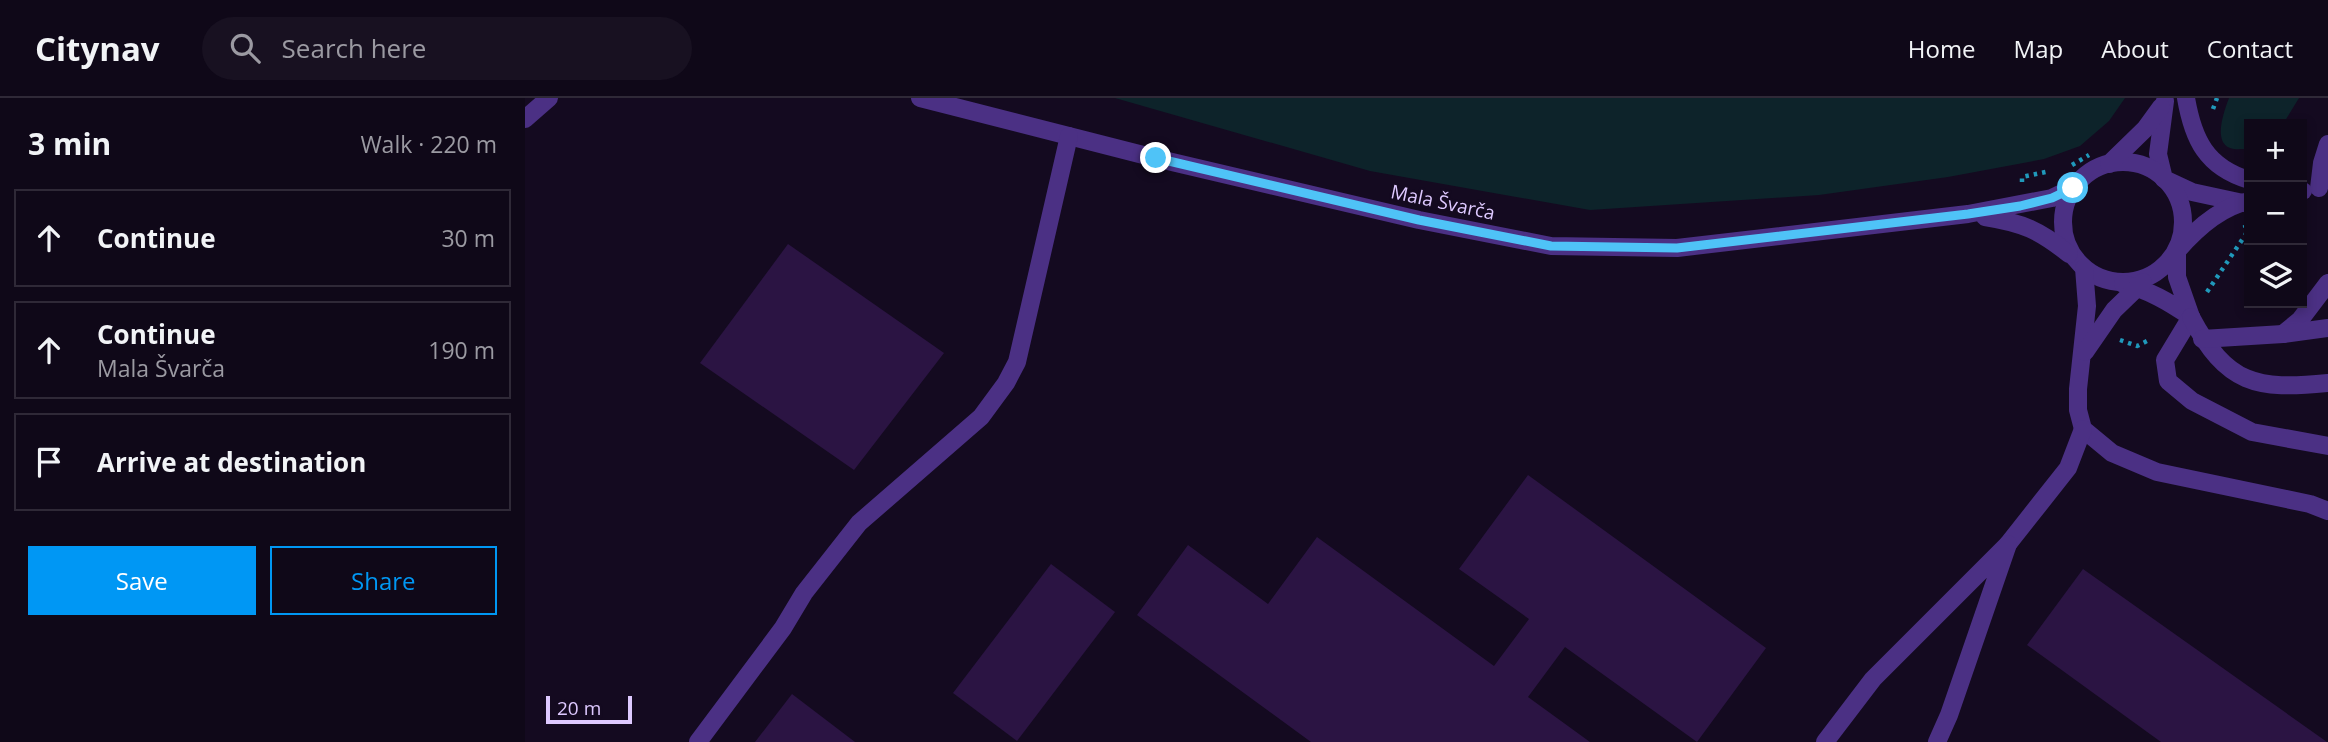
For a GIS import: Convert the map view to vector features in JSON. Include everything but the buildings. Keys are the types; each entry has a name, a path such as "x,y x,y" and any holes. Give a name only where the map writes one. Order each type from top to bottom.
{"street":[{"path":"525,119 549,98"},
{"name":"Mala Švarča","path":"920,98 1419,220 1551,246 1677,248 1968,214"},
{"path":"2186,98 2191,126 2203,150 2223,167 2244,178"},
{"path":"2166,99 2145,129 2102,158 2095,169 2073,188 2066,201 2063,230 2067,245 2079,263 2087,306 2078,389 2078,410 2083,429 2112,453 2157,472 2310,504 2328,511"},
{"path":"2166,99 2158,154 2164,179 2176,194 2182,212 2183,232 2177,251 2177,277 2190,317 2202,339 2228,369 2256,383 2291,386 2328,383"},
{"path":"698,742 783,628 804,593 859,523 981,417 1006,383 1017,362 1069,136"},
{"path":"2311,190 2328,144"},
{"path":"2102,158 2148,167 2164,179 2192,192 2244,202"},
{"path":"1968,214 2020,206 2052,198 2073,188"},
{"path":"2083,355 2115,310 2143,282 2164,266 2193,233 2215,216 2244,203"},
{"path":"1968,214 2017,222 2047,236 2099,278 2115,282 2143,282 2190,317"},
{"path":"2283,334 2300,320 2328,283"},
{"path":"2190,317 2165,360 2168,382 2192,401 2252,432 2328,446"},
{"path":"2202,339 2328,328"},
{"path":"1825,742 1873,678 2008,544 2068,468 2083,429"},
{"path":"1937,742 1949,715 2008,544"}],"path":[{"path":"2063,167 2102,158"},
{"path":"2020,206 2022,177 2054,170"},
{"path":"2190,317 2244,237"},
{"path":"2098,333 2137,346 2156,337"}],"shaded area":[{"path":"1115,98 2125,98 2109,121 2080,146 2044,159 1948,177 1819,195 1590,210 1370,171"},
{"path":"2229,98 2299,98 2286,119 2244,119 2244,148 2228,147 2223,142 2223,117"}],"route":[{"path":"1156,158 1419,220 1551,246 1677,248 1968,214 2020,206 2052,198 2073,188"}]}
